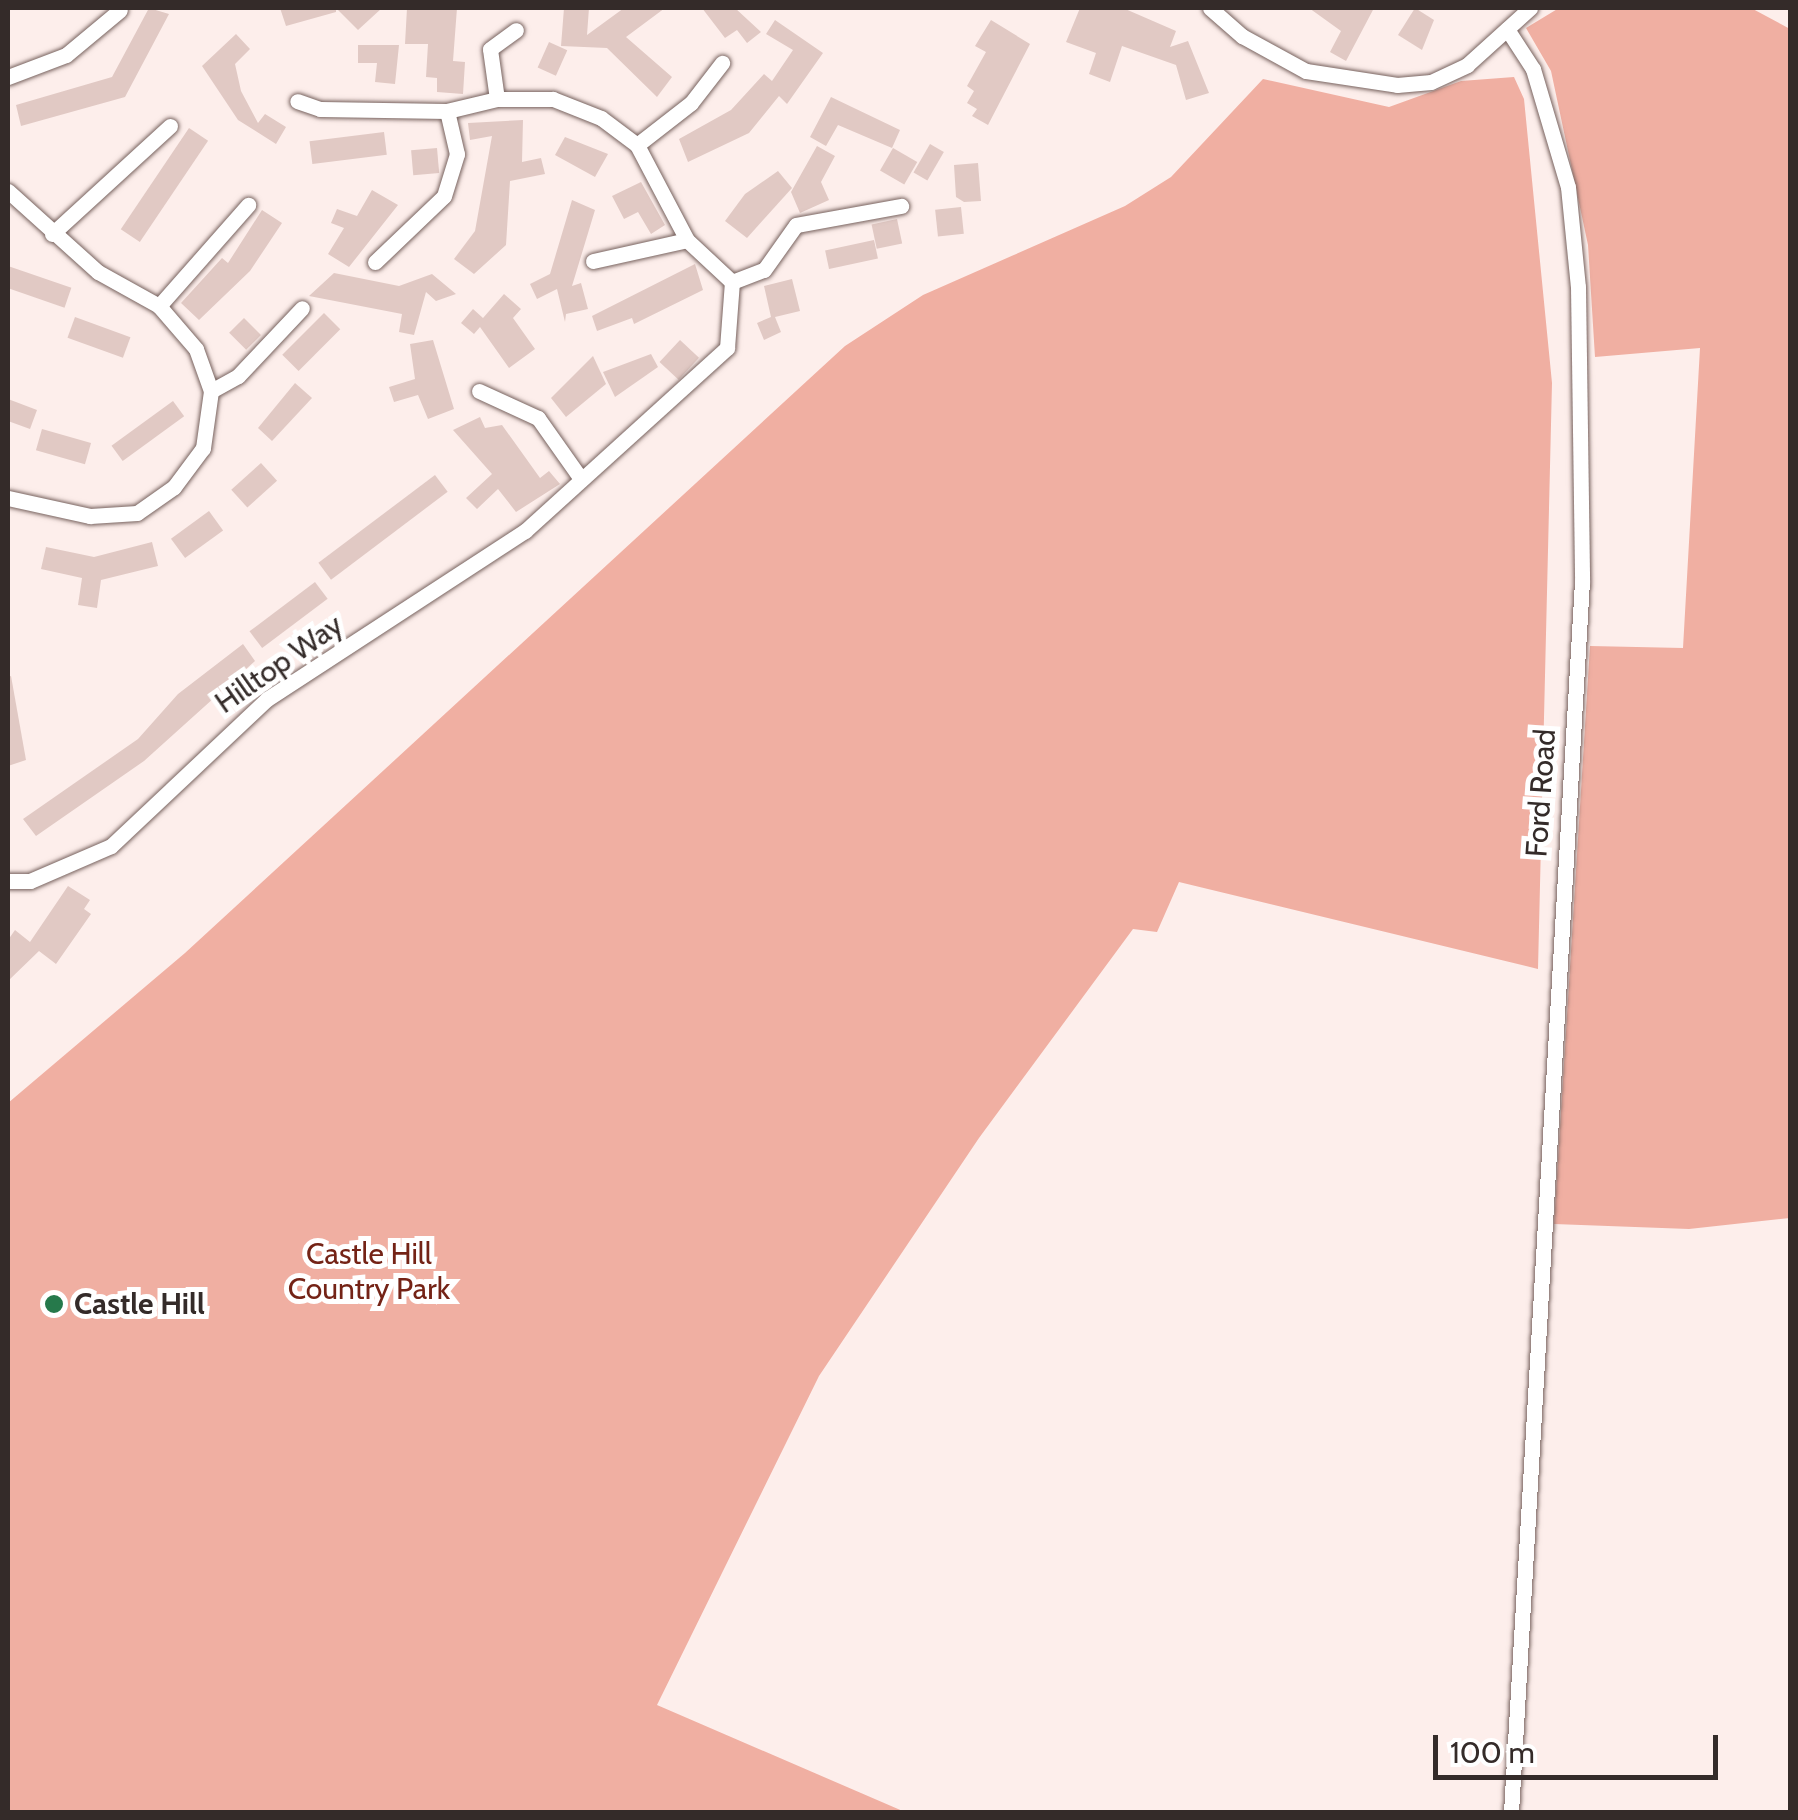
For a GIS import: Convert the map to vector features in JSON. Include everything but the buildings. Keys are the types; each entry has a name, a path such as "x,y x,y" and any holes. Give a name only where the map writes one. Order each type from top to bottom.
{"street":[{"path":"1210,8 1242,36 1306,71 1397,85 1431,82 1467,65 1530,8"},
{"path":"8,77 66,55 120,10"},
{"name":"Ford Road","path":"1507,29 1532,69 1568,187 1582,581 1510,1812"},
{"path":"490,48 516,30"},
{"path":"471,42 490,48"},
{"path":"490,48 498,99"},
{"path":"637,145 691,104 722,63"},
{"path":"297,101 320,109 447,111 498,99 553,99 601,118 637,145 687,240 732,282 764,270 796,225 901,206"},
{"path":"375,262 444,196 457,154 447,111"},
{"path":"52,234 170,126"},
{"path":"8,191 98,272 159,306 196,348 211,391 203,448 174,487 137,513 90,516 8,498"},
{"path":"159,306 248,205"},
{"path":"593,261 687,240"},
{"name":"Hilltop Way","path":"8,882 30,881 111,846 267,699 526,531 727,348 732,282"},
{"path":"211,391 238,376 302,308"},
{"path":"479,391 538,418 582,479"}],"green space":[{"path":"1559,8 1751,8 1790,29 1790,1218 1689,1229 1554,1224 1590,646 1683,648 1700,348 1595,357 1588,245 1551,71 1526,28"},
{"name":"Castle Hill Country Park","path":"1514,77 1524,99 1552,383 1538,969 1179,882 1157,932 1133,929 979,1138 819,1376 657,1705 905,1812 8,1812 8,1103 185,953 845,346 923,295 1125,206 1171,177 1263,79 1389,107 1461,81"}],"place":[{"name":"Castle Hill","path":"54,1304"}]}
